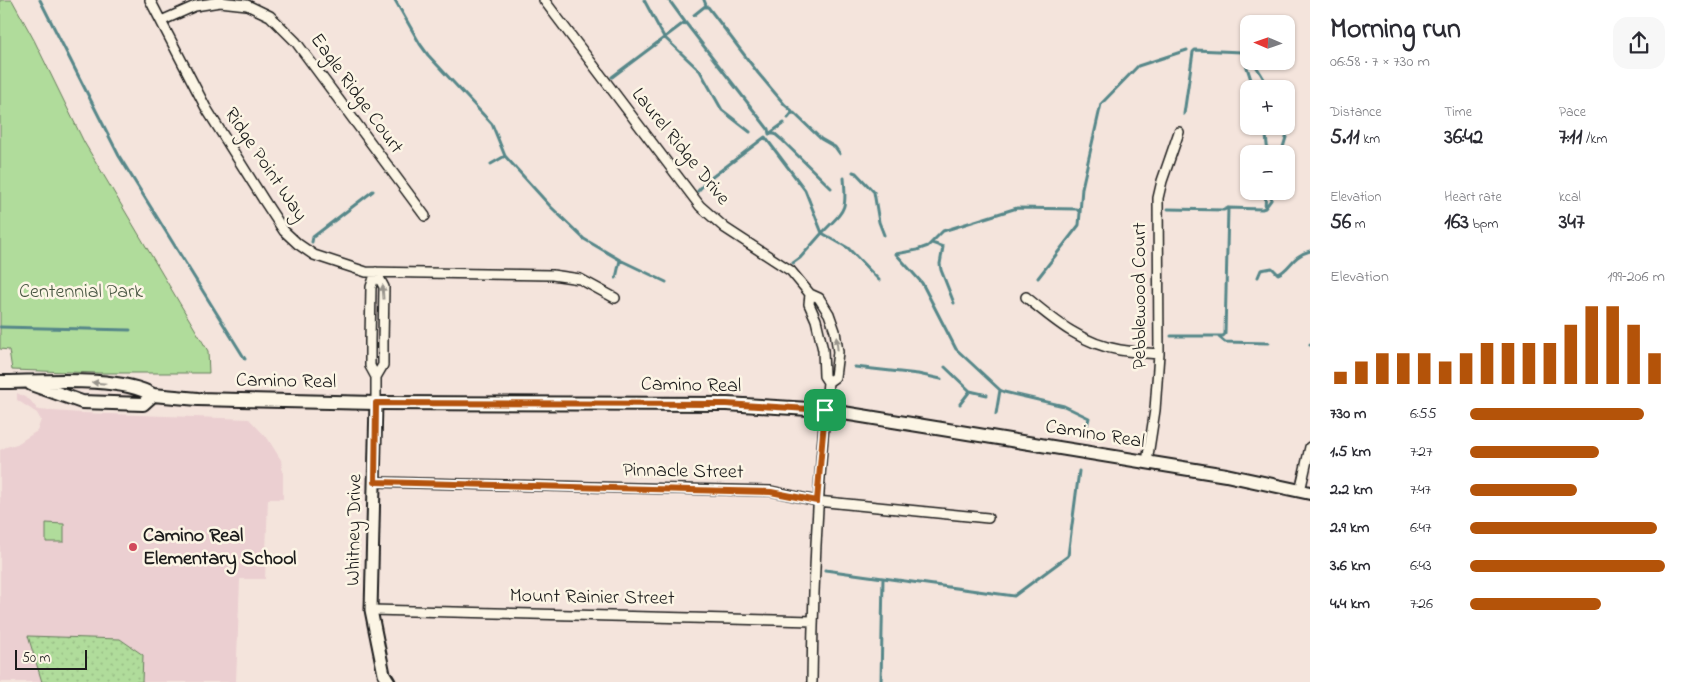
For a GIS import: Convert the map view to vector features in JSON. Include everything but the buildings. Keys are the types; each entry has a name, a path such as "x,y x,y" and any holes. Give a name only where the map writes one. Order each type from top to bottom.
{"main road":[{"name":"Camino Real","path":"0,382 70,381 124,386 153,395 198,399 376,403 726,404 825,410 1226,474 1305,492"},
{"name":"Camino Real","path":"26,382 56,394 90,403 143,404 153,395"}],"street":[{"name":"Ridge Point Way","path":"150,0 206,108 230,148 284,231 314,255 354,269 376,272 560,276 580,279 614,298"},
{"name":"Laurel Ridge Drive","path":"544,0 700,206 725,228 791,271 810,294 819,298 832,322 837,341 835,377 828,382"},
{"name":"Eagle Ridge Court","path":"161,21 195,6 220,2 247,5 270,16 296,42 425,216"},
{"name":"Pebblewood Court","path":"1147,462 1155,410 1159,354 1158,198 1179,132"},
{"name":"Whitney Drive","path":"376,272 372,287 370,341 370,366 376,377 371,610 384,674 389,682"},
{"name":"Whitney Drive","path":"376,272 384,287 383,366 376,377"},
{"name":"Laurel Ridge Drive","path":"810,294 809,304 819,330 823,350 824,376 828,382 817,501 812,620 812,682"},
{"path":"1026,297 1061,326 1080,338 1120,350 1159,354"},
{"path":"819,330 832,322"},
{"path":"370,341 384,342"},
{"path":"1305,492 1310,447"},
{"name":"Pinnacle Street","path":"375,482 771,492 817,501 988,518"},
{"name":"Mount Rainier Street","path":"371,610 812,620"}],"shaded area":[{"name":"Camino Real Elementary School","path":"17,393 30,400 38,410 249,419 268,439 281,460 283,499 268,499 265,579 240,579 236,682 0,682 0,450 17,444 37,431 41,420 37,413 17,400"}],"green space":[{"name":"Centennial Park","path":"0,0 12,0 34,40 84,142 208,351 209,373 98,373 12,370 9,350 0,349"},
{"path":"46,523 64,524 64,542 46,542"},
{"path":"28,636 120,639 143,655 142,682 42,682"}],"waterway":[{"path":"40,0 119,156 245,359"},
{"path":"395,0 428,55 492,124 505,156 551,207 584,239 620,260"},
{"path":"644,0 664,37 700,71 722,110 750,132"},
{"path":"669,0 768,129 769,134 784,123"},
{"path":"704,0 706,5 704,7"},
{"path":"694,15 704,7 708,7 758,73 792,113"},
{"path":"612,77 685,22"},
{"path":"1038,278 1079,225 1082,188 1101,104 1138,66 1187,50"},
{"path":"1184,114 1193,52 1195,50 1240,52"},
{"path":"1248,70 1251,80"},
{"path":"1258,70 1265,80"},
{"path":"788,118 794,113 821,139 835,147 840,154"},
{"path":"769,134 775,134 782,140 831,188"},
{"path":"1266,135 1267,145"},
{"path":"1284,145 1287,135"},
{"path":"698,191 707,181 765,137 805,190 822,233 843,209 845,198 844,178"},
{"path":"491,164 505,156"},
{"path":"853,172 874,192 879,222 884,235"},
{"path":"312,242 313,237 373,191"},
{"path":"1171,336 1223,336 1225,334 1228,208 1262,209 1265,208 1265,200"},
{"path":"1265,208 1271,200"},
{"path":"1080,213 1077,209 1017,208 943,231 928,246 896,254 922,283 956,349 1000,390 1064,406 1089,418 1086,429"},
{"path":"1168,209 1224,210 1228,208"},
{"path":"793,263 800,258 822,233 848,248 879,280"},
{"path":"932,243 943,247 940,264 941,270 954,303"},
{"path":"1258,277 1261,270 1272,268 1278,274 1299,256 1310,251"},
{"path":"616,278 620,260 666,282"},
{"path":"0,327 130,330"},
{"path":"1219,337 1225,342 1269,343"},
{"path":"855,367 918,374 941,379"},
{"path":"945,367 970,391 960,404"},
{"path":"996,414 1000,390"},
{"path":"970,391 987,395"},
{"path":"883,578 1014,596 1068,556 1079,471"},
{"path":"825,570 883,578 881,682"}],"place":[{"name":"Camino Real Elementary School","path":"133,547"}],"route":[{"path":"376,403 726,404 825,410 817,501 771,492 375,482 376,403"}]}
